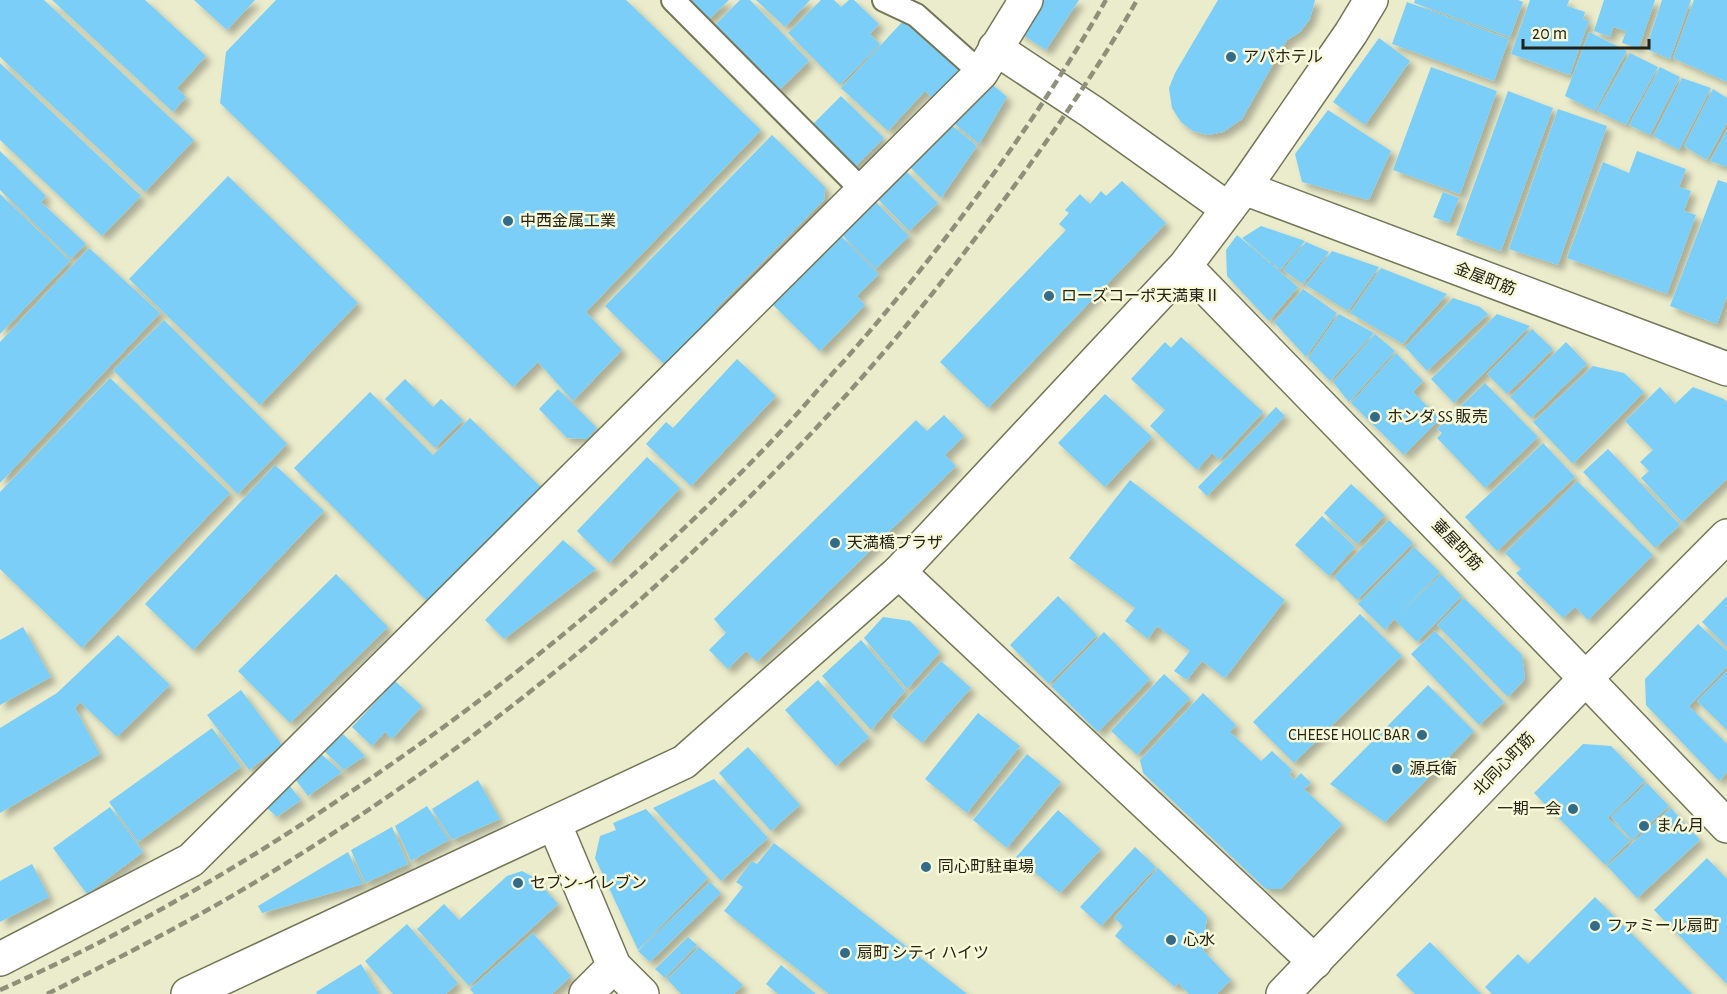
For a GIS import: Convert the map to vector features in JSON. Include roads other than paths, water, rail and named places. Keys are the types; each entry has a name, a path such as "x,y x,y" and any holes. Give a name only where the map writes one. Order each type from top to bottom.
{"street":[{"path":"0,959 191,860 862,190 988,61 1026,0"},
{"path":"188,994 684,762 899,572 1185,266 1236,199 1352,33 1371,0"},
{"name":"金屋町筋","path":"988,61 1092,112 1236,199 1727,369"},
{"name":"壷屋町筋","path":"1185,266 1727,826"},
{"name":"北同心町筋","path":"1283,994 1585,679 1727,536"},
{"path":"899,572 1315,962"},
{"path":"554,823 614,966 642,994"},
{"path":"586,994 614,966"}],"lane":[{"path":"673,0 862,190"},
{"path":"884,0 916,15 988,61"}],"railway":[{"path":"0,990 135,924 222,874 307,821 465,711 521,668 630,577 734,480 791,421 880,319 984,187 1048,95 1106,0"},
{"path":"47,994 217,905 374,806 473,736 568,661 660,582 748,499 831,411 911,320 1046,142 1102,58 1137,0"}],"place":[{"name":"アパホテル","path":"1231,57"},
{"name":"中西金属工業","path":"508,221"},
{"name":"ローズコーポ天満東Ⅱ","path":"1049,296"},
{"name":"ホンダ SS 販売","path":"1375,417"},
{"name":"天満橋プラザ","path":"835,543"},
{"name":"CHEESE HOLIC BAR","path":"1422,735"},
{"name":"源兵衛","path":"1397,769"},
{"name":"一期一会","path":"1573,809"},
{"name":"まん月","path":"1644,826"},
{"name":"同心町駐車場","path":"926,867"},
{"name":"セブン-イレブン","path":"518,883"},
{"name":"ファミール扇町","path":"1595,926"},
{"name":"心水","path":"1171,940"},
{"name":"扇町 シティ ハイツ","path":"845,953"}]}
